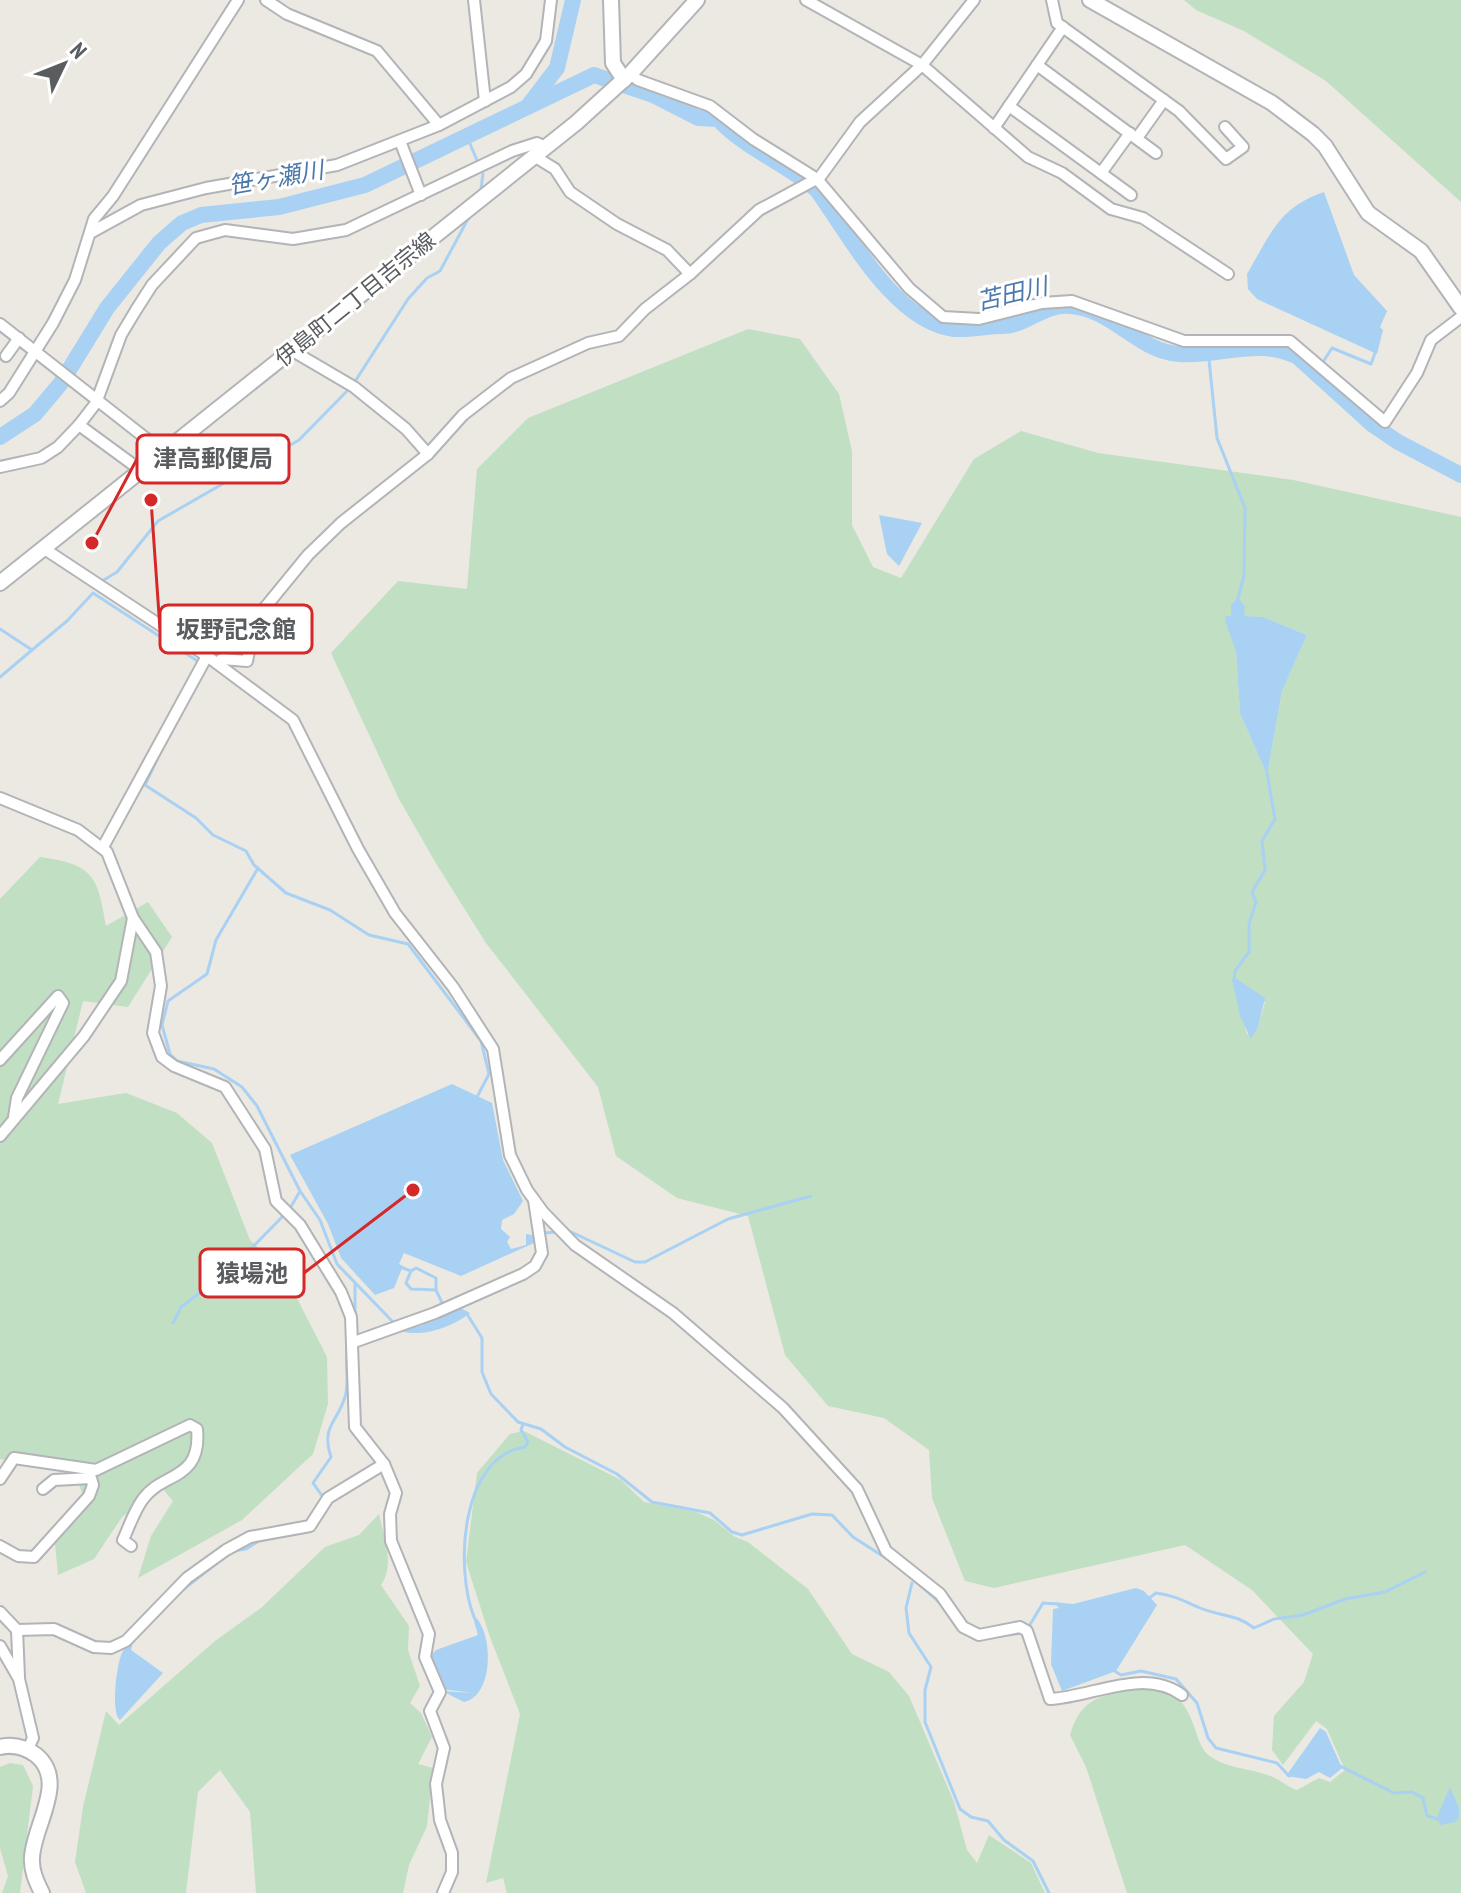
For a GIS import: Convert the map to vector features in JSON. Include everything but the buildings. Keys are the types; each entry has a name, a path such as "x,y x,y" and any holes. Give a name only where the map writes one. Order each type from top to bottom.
{"street":[{"path":"0,401 39,352 75,280 94,219 113,196 238,0"},
{"path":"266,0 287,14 377,51 439,125"},
{"path":"474,0 485,101"},
{"path":"90,233 141,205 206,188 337,165 401,143 439,125 511,87 537,59 546,41 551,0"},
{"path":"611,0 613,63 623,81 638,80 710,106 815,180 909,288 943,317 979,319 1042,303 1072,301 1184,341 1290,341 1385,422 1417,373 1431,340 1461,317"},
{"name":"伊島町二丁目吉宗線","path":"0,583 539,152 623,81 697,0"},
{"path":"806,0 922,65 1038,164 1062,173 1111,209 1143,218 1228,274"},
{"path":"217,663 222,659 247,661 252,637 263,610 308,555 362,505 428,454 463,415 511,378 588,343 619,336 645,309 690,274 759,210 815,180 869,112 922,65 974,0"},
{"path":"1052,0 1054,17 1063,27 1164,100 1226,159 1243,147 1225,127"},
{"path":"1090,0 1272,103 1313,134 1339,167 1355,198 1368,213 1421,251 1461,308"},
{"path":"994,128 1063,27"},
{"path":"1037,65 1156,153"},
{"path":"1101,173 1164,100"},
{"path":"1009,106 1131,195"},
{"path":"401,143 421,195"},
{"path":"0,467 41,458 58,447 79,425 96,403 121,335 136,310 152,285 196,238 225,230 293,239 321,236 366,223 385,210 512,151 537,143 539,152 570,192 617,224 667,250 690,274"},
{"path":"0,324 39,352 96,403 162,451"},
{"path":"6,356 19,338"},
{"path":"291,350 352,386 406,429 428,454"},
{"path":"79,425 139,469"},
{"path":"43,548 204,662 217,663 273,702 299,728 358,849 395,913 435,963 488,1039 496,1058 510,1155 534,1200 575,1245 673,1313 783,1408 857,1489 886,1551 940,1594 963,1627 988,1635 1025,1630 1050,1699 1143,1682 1169,1686 1182,1695"},
{"path":"103,847 204,662"},
{"path":"0,798 78,830 103,847 133,918 156,952 161,986 153,1033 162,1057 174,1066 225,1087 238,1104 265,1149 276,1201 300,1225 341,1292 351,1317 355,1427 384,1464 396,1493 390,1514 391,1541 429,1634 425,1657 440,1692 430,1711 444,1748 436,1784 440,1820 452,1853 452,1872 443,1893"},
{"path":"0,1136 84,1036 121,981 133,918"},
{"path":"0,1060 58,996 63,1003 17,1098 14,1117"},
{"path":"353,1337 445,1309 535,1266 542,1253 534,1200"},
{"path":"0,1479 14,1458 96,1470 190,1425 197,1429 198,1442 193,1460 176,1477 143,1497 123,1540 131,1546"},
{"path":"17,1630 54,1629 94,1647 111,1648 135,1633 187,1578 238,1543 267,1533 310,1526 328,1498 384,1464"},
{"path":"0,1546 18,1556 34,1557 89,1496 93,1485 91,1478 78,1478 54,1480 43,1489"},
{"path":"0,1612 17,1630 19,1679 33,1738 28,1749"},
{"path":"0,1646 19,1679"},
{"path":"0,1747 28,1749 43,1761 50,1783 32,1856 32,1871 42,1893"}],"green space":[{"path":"1184,0 1461,0 1461,202 1326,81 1244,31 1196,10"},
{"path":"748,329 800,339 839,394 852,451 852,525 873,567 901,578 974,459 1021,431 1098,453 1293,480 1461,517 1461,1893 1127,1893 1086,1767 1070,1735 1081,1712 1107,1695 1156,1689 1175,1696 1183,1705 1203,1749 1218,1761 1270,1776 1297,1790 1319,1778 1330,1782 1345,1770 1327,1729 1316,1721 1283,1765 1272,1750 1274,1716 1304,1682 1313,1654 1252,1590 1185,1545 994,1588 965,1581 932,1498 929,1450 884,1418 828,1406 785,1355 748,1216 677,1198 616,1156 598,1087 486,943 437,865 399,799 331,653 398,581 467,589 477,469 528,418","holes":["1231,616 1263,617 1307,635 1282,691 1267,775 1240,713 1236,651 1228,625","1232,979 1265,1002 1258,1027 1247,1034"]},
{"path":"40,857 72,864 90,875 100,895 106,926 148,902 172,937 128,1007 83,1001 58,1104 126,1093 177,1113 212,1143 250,1240 284,1273 327,1357 328,1404 313,1454 242,1520 138,1578 151,1536 173,1501 162,1488 122,1517 94,1559 58,1575 55,1544 86,1504 75,1474 0,1459 0,899"},
{"path":"524,1431 621,1480 644,1502 696,1512 714,1520 808,1589 852,1654 889,1672 909,1696 954,1802 967,1850 977,1863 989,1835 1031,1863 1045,1893 507,1893 503,1878 486,1883 520,1714 490,1637 466,1562 477,1473 510,1434"},
{"path":"379,1514 388,1560 381,1585 409,1626 408,1650 420,1686 410,1703 421,1713 432,1737 418,1764 433,1768 427,1826 409,1865 403,1893 256,1893 250,1812 220,1770 198,1792 186,1893 86,1893 75,1862 83,1807 106,1711 119,1725 215,1641 261,1608 325,1547 359,1535"},
{"path":"10,1763 23,1765 33,1786 20,1893 2,1893 8,1876 0,1848 0,1767"}],"water":[{"path":"1324,192 1354,275 1387,311 1380,327 1383,330 1377,354 1257,299 1248,289 1247,274 1277,224 1296,206"},
{"path":"879,515 922,523 899,566 887,554"},
{"path":"1238,597 1245,607 1244,616 1263,617 1307,635 1282,691 1267,775 1240,713 1236,651 1225,621 1226,616 1231,616 1231,605"},
{"path":"1232,979 1265,998 1258,1027 1251,1039 1240,1016"},
{"path":"452,1084 492,1103 503,1160 523,1201 514,1214 502,1220 501,1229 510,1237 507,1242 511,1249 526,1245 526,1234 533,1235 534,1243 461,1276 404,1253 399,1264 403,1266 394,1288 375,1295 341,1258 328,1224 290,1155"},
{"path":"459,1307 470,1313 445,1327 414,1333 397,1329 420,1326"},
{"path":"1136,1588 1144,1591 1157,1605 1116,1671 1062,1691 1051,1664 1053,1609 1059,1608 1054,1602 1073,1604"},
{"path":"472,1614 484,1633 488,1661 481,1688 474,1697 464,1702 442,1691 473,1693 442,1689 428,1658 436,1650 478,1635"},
{"path":"134,1639 131,1650 163,1673 120,1720 115,1699 118,1668 123,1651"},
{"path":"1320,1728 1326,1732 1342,1768 1330,1778 1319,1772 1306,1779 1286,1776"},
{"path":"1450,1787 1459,1808 1459,1818 1440,1825 1437,1817"}],"waterway":[{"name":"笹ヶ瀬川","path":"528,106 557,68 573,0"},
{"name":"苫田川","path":"0,437 35,414 61,383 107,308 159,243 182,223 201,215 279,207 365,185 594,75 653,95 698,118 718,119 741,139 805,180 817,190 859,252 893,294 912,311 933,323 954,329 1011,325 1052,308 1071,306 1101,315 1164,351 1179,354 1254,348 1283,351 1298,357 1373,425 1398,442 1461,475"},
{"path":"468,139 479,165"},
{"path":"481,189 483,174"},
{"path":"354,383 408,299 427,278 440,271 469,217"},
{"path":"1323,362 1332,348 1371,364 1376,350"},
{"path":"1208,350 1217,438 1245,508 1244,576 1238,598"},
{"path":"102,581 117,572 158,521 299,440 349,389"},
{"path":"0,629 32,650 67,621 93,593 199,662"},
{"path":"0,677 32,650"},
{"path":"196,686 205,666"},
{"path":"162,749 145,785 196,818 213,835 246,851 254,865 286,893 330,910 369,935 408,944 481,1041 489,1074 477,1097"},
{"path":"1234,981 1235,971 1249,952 1249,924 1256,902 1252,892 1265,870 1262,841 1275,819 1267,773"},
{"path":"258,868 216,940 207,974 168,1001 162,1025 170,1054 177,1061 214,1069 242,1087 257,1106 300,1191 320,1220 337,1264 394,1323"},
{"path":"289,1210 299,1193"},
{"path":"567,1230 635,1262 645,1262 728,1219 811,1196"},
{"path":"230,1270 284,1215"},
{"path":"544,1233 558,1232"},
{"path":"400,1267 411,1271 416,1268 436,1278 436,1290 444,1307"},
{"path":"411,1271 406,1283 411,1289 436,1290"},
{"path":"173,1323 181,1307 214,1282"},
{"path":"355,1283 355,1331"},
{"path":"467,1314 482,1338 482,1372 491,1394 518,1422 541,1429 565,1447 617,1474 652,1502 710,1513 732,1532 742,1535 812,1514 832,1515 853,1537 892,1562"},
{"path":"323,1497 313,1483 331,1457 329,1430 346,1393 347,1348"},
{"path":"349,1396 350,1424"},
{"path":"474,1617 465,1571 468,1517 475,1492 487,1471 503,1455 525,1447 528,1442 521,1430 523,1424"},
{"path":"352,1431 369,1453"},
{"path":"329,1492 360,1473"},
{"path":"233,1551 246,1549 262,1539"},
{"path":"143,1630 180,1592 217,1563"},
{"path":"904,1571 940,1603"},
{"path":"1148,1599 1156,1593 1168,1595 1207,1611 1241,1620 1254,1628 1274,1619 1303,1615 1345,1599 1385,1592 1425,1572"},
{"path":"912,1583 906,1608 909,1633 931,1667 925,1690 925,1722 960,1809 971,1817 988,1821 1004,1840 1033,1861 1049,1893"},
{"path":"1028,1628 1043,1603 1057,1604"},
{"path":"962,1631 975,1639 1023,1633"},
{"path":"1113,1670 1121,1675 1141,1671 1176,1679 1197,1703 1208,1738 1216,1748 1277,1763 1289,1776"},
{"path":"1340,1766 1394,1793 1412,1792 1423,1798 1427,1816 1438,1819"}],"place":[{"name":"坂野記念館","path":"151,500"},
{"name":"津高郵便局","path":"92,543"},
{"name":"猿場池","path":"413,1190"}]}
